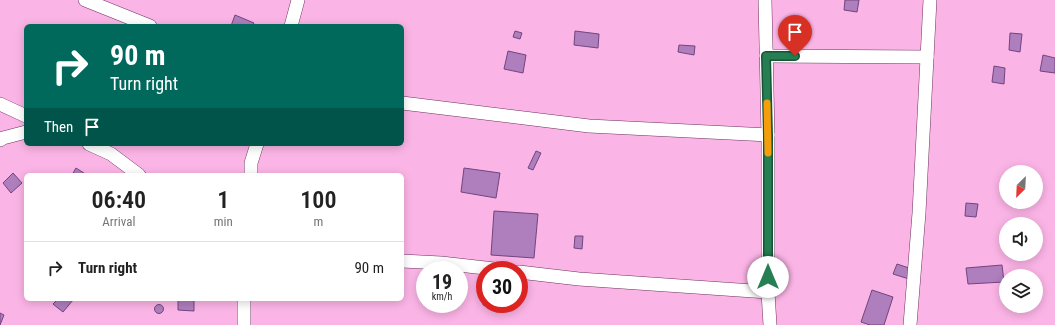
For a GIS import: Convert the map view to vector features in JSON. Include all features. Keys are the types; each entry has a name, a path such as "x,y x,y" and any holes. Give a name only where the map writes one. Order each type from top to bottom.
{"street":[{"path":"85,0 145,24"},
{"path":"292,24 298,0"},
{"path":"765,0 768,136 768,292 770,325"},
{"path":"910,325 930,0"},
{"path":"766,56 927,57"},
{"path":"404,103 588,126 768,136"},
{"path":"0,104 24,115"},
{"path":"0,140 24,133"},
{"path":"93,146 111,154 136,173"},
{"path":"251,173 256,146"},
{"path":"404,261 476,267"},
{"path":"528,273 579,279 768,292"},
{"path":"244,301 244,325"}],"building":[{"path":"845,0 859,0 857,12 844,10"},
{"path":"235,15 254,23 253,24 232,24"},
{"path":"515,31 522,33 520,39 513,37"},
{"path":"575,31 599,34 598,48 574,45"},
{"path":"1010,33 1022,34 1020,52 1009,50"},
{"path":"679,45 695,46 694,55 678,52"},
{"path":"508,51 526,55 523,73 504,69"},
{"path":"1043,55 1055,58 1055,73 1040,71"},
{"path":"994,66 1005,68 1004,84 992,82"},
{"path":"536,151 541,153 533,170 528,168"},
{"path":"76,168 84,173 73,173"},
{"path":"464,168 500,173 496,198 461,192"},
{"path":"13,173 22,183 11,193 3,183"},
{"path":"966,203 978,204 976,217 965,216"},
{"path":"494,211 538,214 534,258 491,255"},
{"path":"575,236 583,236 582,249 574,248"},
{"path":"897,264 912,269 909,279 893,274"},
{"path":"1002,265 1002,269 999,269 999,282 968,284 966,268"},
{"path":"872,290 893,297 884,325 870,325 861,322"},
{"path":"56,301 72,301 63,312 53,304"},
{"path":"178,301 194,301 194,311 178,310"},
{"path":"159,304 164,309 159,314 154,309"},
{"path":"0,313 4,315 0,325"}],"slow traffic":[{"path":"767,103 768,153"}],"route":[{"path":"768,277 768,136 766,56 795,56"}]}
